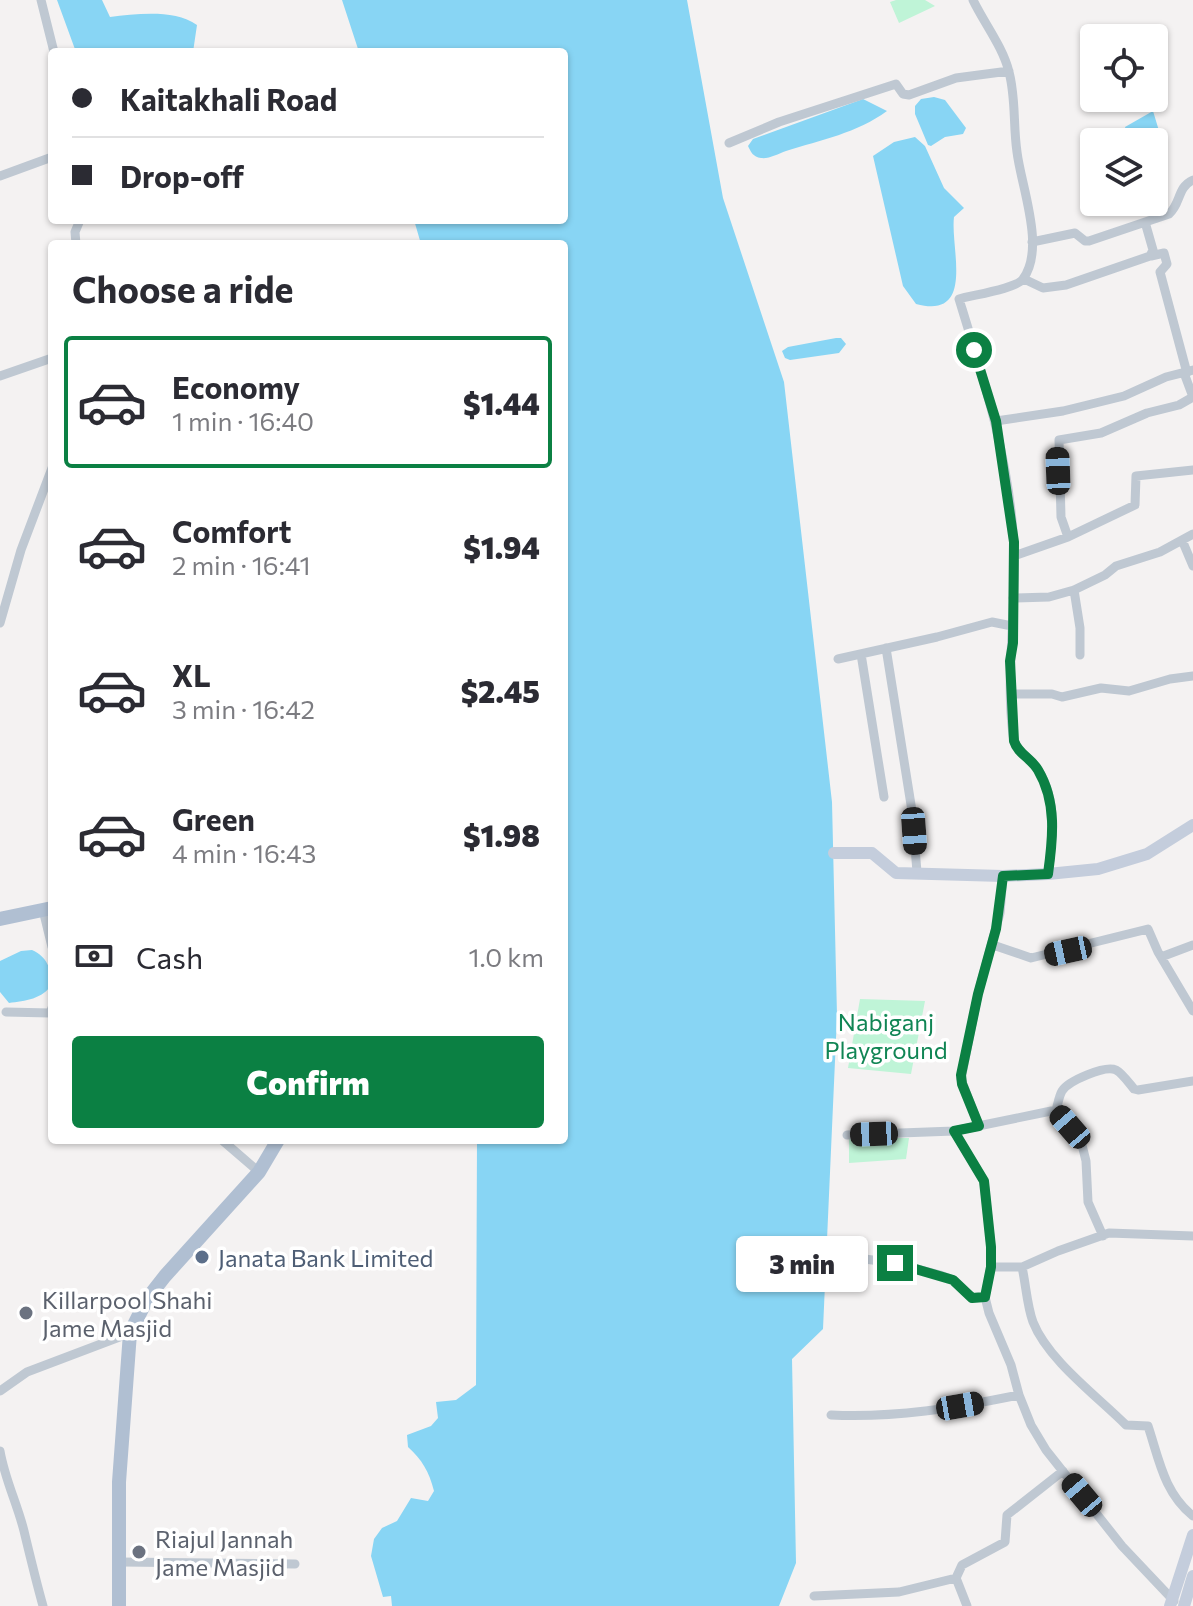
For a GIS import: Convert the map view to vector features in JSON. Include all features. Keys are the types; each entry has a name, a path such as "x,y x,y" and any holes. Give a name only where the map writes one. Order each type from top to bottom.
{"main road":[{"path":"834,853 872,853 878,855 892,871 1003,876 1048,874 1098,869 1147,854 1193,825"},
{"path":"0,919 48,909"},
{"path":"119,1606 119,1482 130,1333 147,1299 259,1172 276,1144"},
{"path":"1171,1603 1193,1535"},
{"path":"1184,1605 1193,1576"}],"street":[{"path":"41,0 53,48"},
{"path":"973,0 1009,71 1016,118 1016,151 1030,212 1032,242 1029,266 1024,279 1018,284 959,299 996,421 1014,556 1012,730 1015,747 1036,766 1042,778 1052,812 1048,874"},
{"path":"729,143 779,122 896,84 903,94 909,95 956,78 1009,71"},
{"path":"0,176 48,158"},
{"path":"1032,242 1070,233 1089,241 1145,222 1173,211 1180,190 1193,180"},
{"path":"1145,222 1152,245 1151,256"},
{"path":"1024,279 1043,288 1066,285 1164,253 1167,264 1160,272 1193,397 1101,433 1059,440 1061,517 1068,537"},
{"path":"0,376 48,359"},
{"path":"996,421 1052,413 1124,396 1166,377 1188,372"},
{"path":"1014,556 1068,537 1135,505 1136,476 1193,470"},
{"path":"0,623 21,550 48,479"},
{"path":"1013,598 1049,597 1074,590 1116,566 1160,552 1193,534"},
{"path":"1182,540 1193,566"},
{"path":"1074,590 1080,628 1080,655"},
{"path":"838,659 992,622 1012,626"},
{"path":"886,648 912,811 917,872"},
{"path":"861,654 884,797"},
{"path":"1011,694 1052,694 1062,697 1101,688 1129,691 1193,676"},
{"path":"979,1126 961,1079 978,994 1000,913 1003,876"},
{"path":"993,945 1031,958 1148,929 1193,1011"},
{"path":"1161,957 1193,945"},
{"path":"6,1012 48,1013"},
{"path":"1056,1110 1062,1091 1067,1086 1083,1076 1110,1069 1116,1070 1138,1090 1193,1081"},
{"path":"847,1135 954,1131 1056,1110"},
{"path":"1056,1110 1081,1141 1086,1161 1088,1202 1103,1236"},
{"path":"954,1131 984,1181 991,1267 985,1297 1031,1425 1122,1546 1171,1603 1184,1605"},
{"path":"227,1144 259,1172"},
{"path":"991,1267 1022,1267 1109,1233 1193,1236"},
{"path":"842,1256 914,1266 953,1280 972,1298 985,1297"},
{"path":"1022,1267 1032,1320 1050,1351 1086,1390 1108,1406 1126,1425 1148,1426 1169,1487 1182,1507 1193,1516"},
{"path":"0,1391 27,1372 130,1333"},
{"path":"831,1415 874,1417 903,1414 1019,1395"},
{"path":"0,1451 4,1478 23,1528 43,1606"},
{"path":"967,1606 956,1578 962,1565 1005,1542 1007,1515 1063,1471"},
{"path":"121,1562 295,1564"},
{"path":"814,1596 899,1592 956,1578"}],"green space":[{"path":"925,0 935,6 899,23 890,2"},
{"name":"Nabiganj Playground","path":"860,999 925,1001 911,1074 848,1068"},
{"path":"849,1138 909,1138 906,1159 849,1163"}],"water":[{"path":"57,0 102,0 110,17 166,15 197,25 194,48 75,48"},
{"path":"342,0 687,0 723,198 784,382 832,802 837,1016 823,1329 792,1359 796,1563 779,1606 392,1606 391,1596 383,1597 371,1556 374,1539 382,1528 397,1521 411,1498 428,1501 434,1491 424,1466 408,1447 407,1435 431,1426 438,1418 436,1402 456,1400 476,1385 477,1144 568,1144 568,240 420,240 415,224 568,224 568,48 358,48"},
{"path":"934,97 945,100 966,128 963,134 945,137 931,146 915,114 915,106 921,99"},
{"path":"863,99 887,111 851,130 770,157 756,157 748,146 753,139"},
{"path":"1153,112 1158,128 1125,128"},
{"path":"915,137 925,146 944,188 964,208 954,217 956,278 953,292 947,302 935,306 916,304 903,286 873,156 894,142"},
{"path":"841,338 846,344 839,353 790,360 785,358 782,351 788,347"},
{"path":"32,950 47,964 48,989 39,996 9,1003 0,992 0,961 21,951"}],"place":[{"name":"Janata Bank Limited","path":"202,1257"},
{"name":"Killarpool Shahi Jame Masjid","path":"26,1313"},
{"name":"Riajul Jannah Jame Masjid","path":"139,1552"}],"route":[{"path":"895,1263 914,1266 953,1280 972,1298 985,1297 991,1247 984,1181 954,1131 979,1126 961,1075 978,994 1000,913 1003,876 1048,874 1053,832 1052,812 1042,778 1036,766 1015,747 1012,730 1010,661 1014,542 996,421 974,350"}]}
